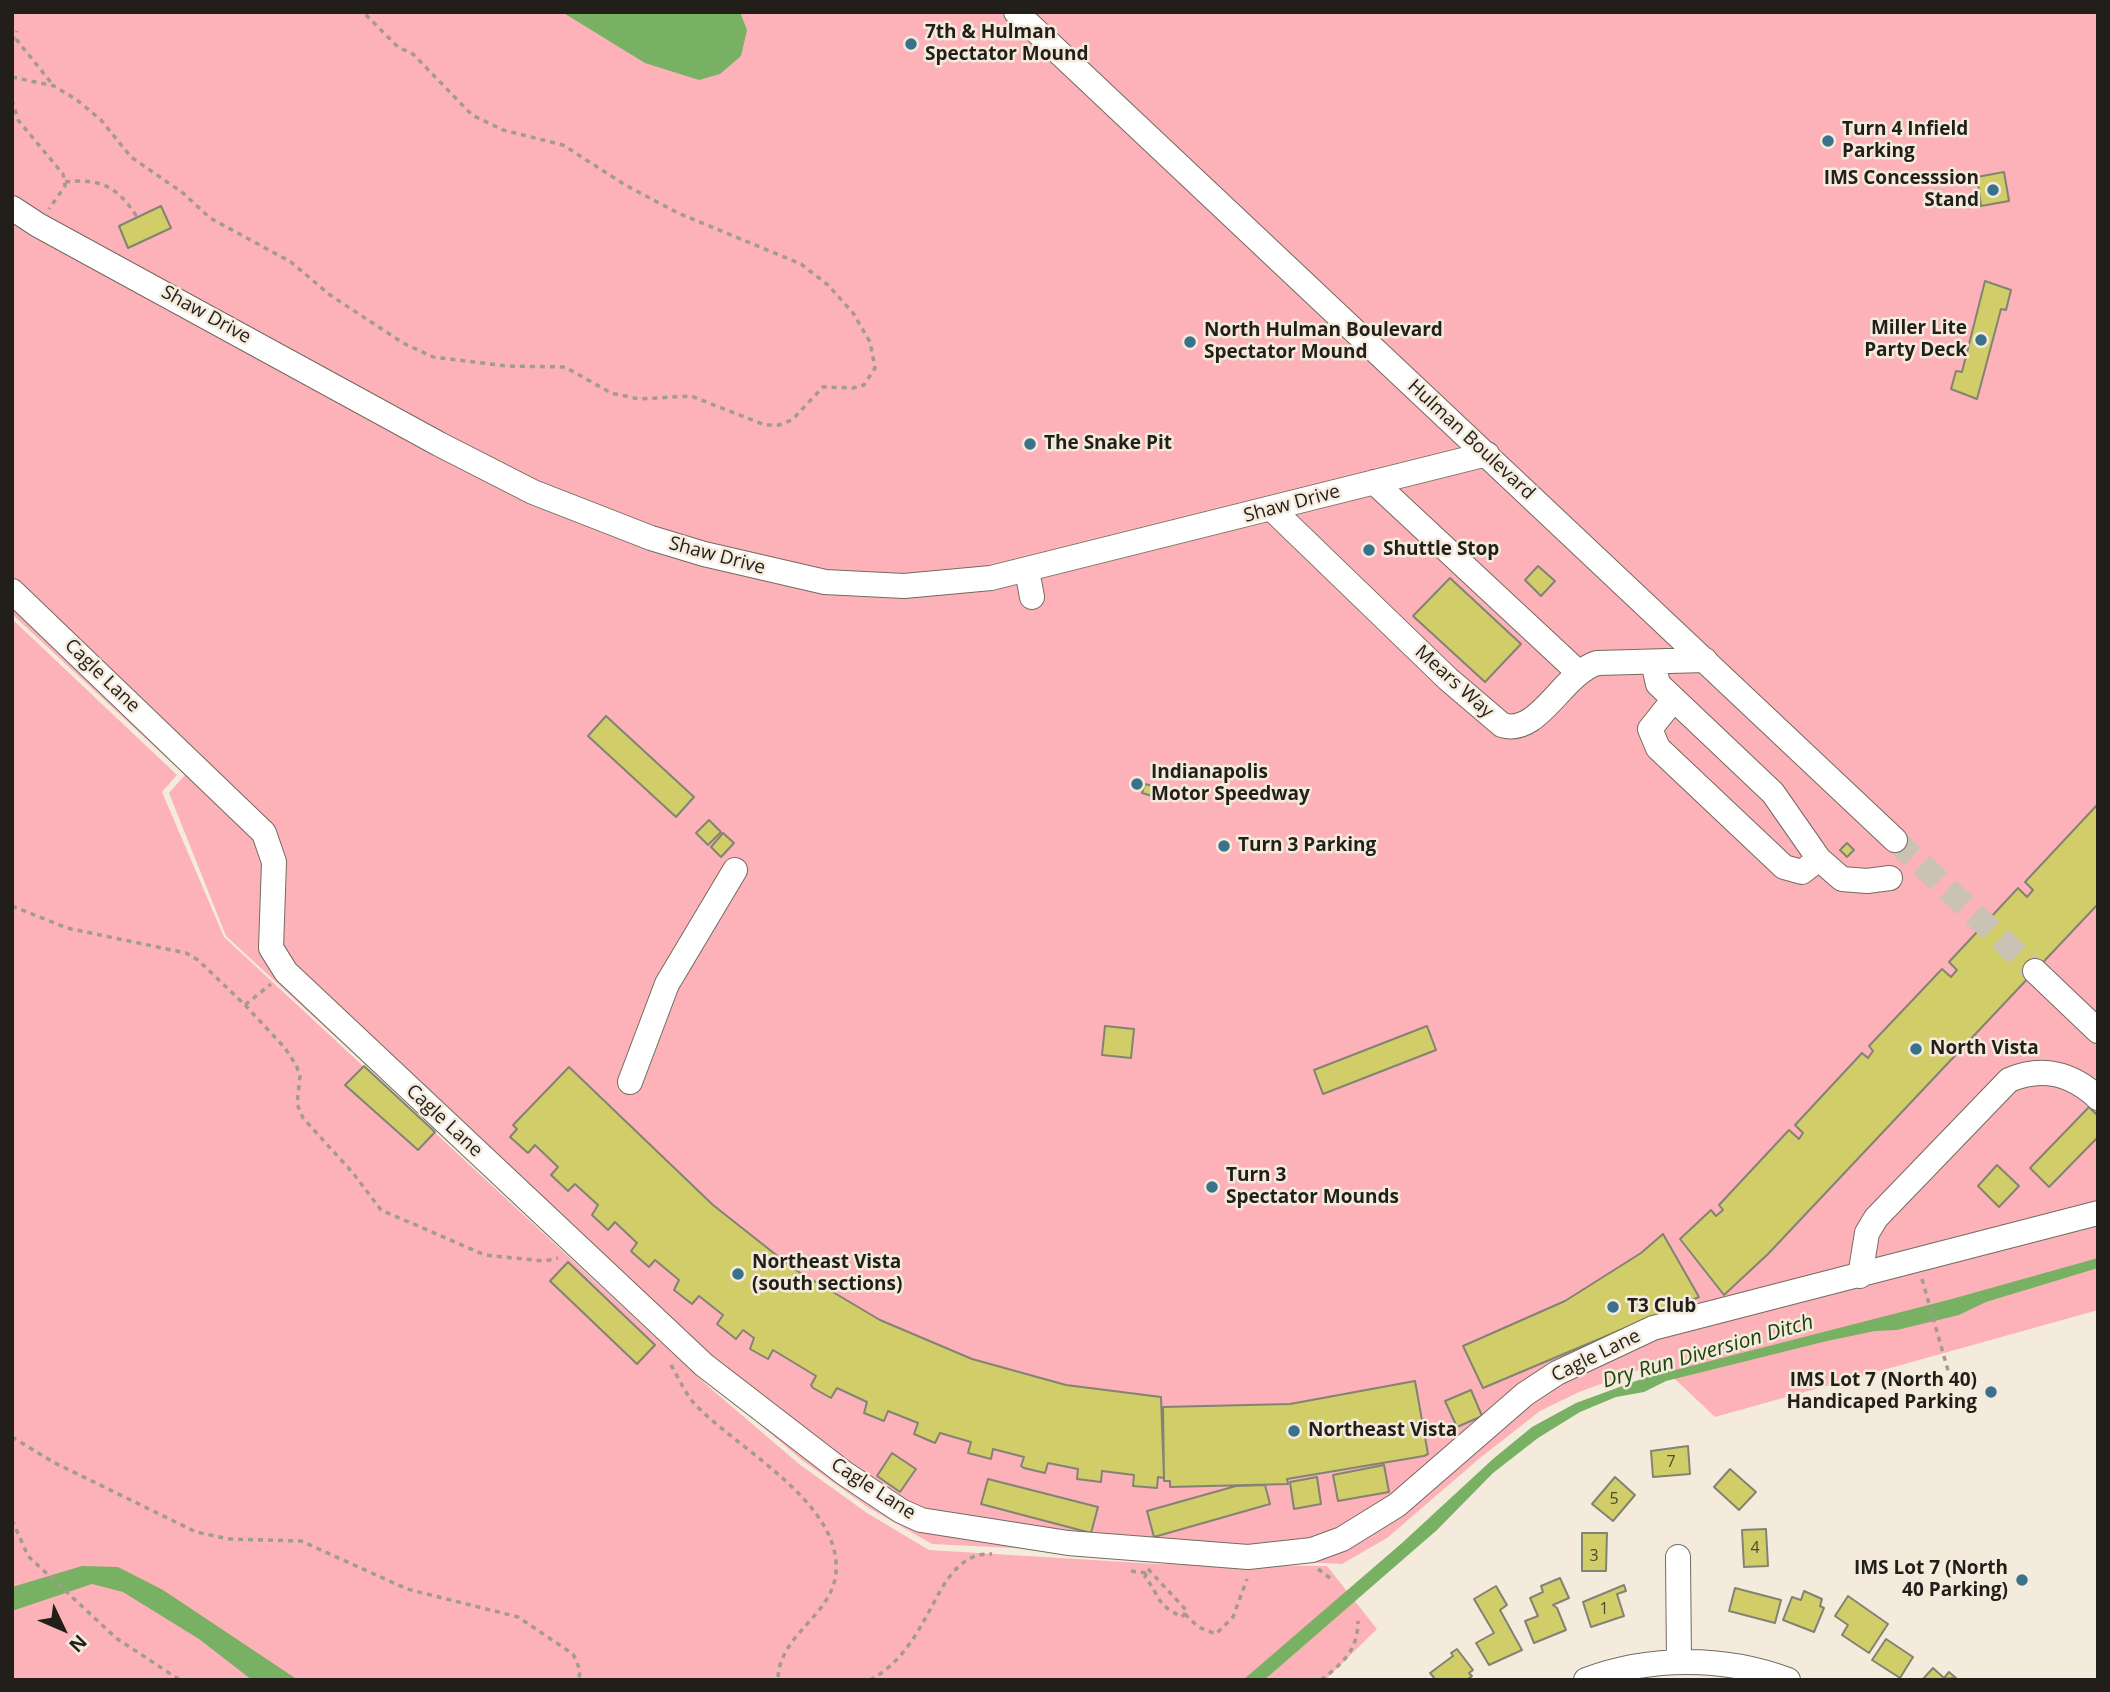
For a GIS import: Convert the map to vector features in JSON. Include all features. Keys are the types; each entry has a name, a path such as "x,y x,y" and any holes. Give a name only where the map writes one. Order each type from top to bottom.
{"street":[{"name":"Hulman Boulevard","path":"1016,12 1895,840"},
{"name":"Shaw Drive","path":"12,208 38,225 450,450 533,492 652,538 704,554 825,582 904,586 962,582 1027,570 1486,454"},
{"path":"1374,482 1578,672"},
{"name":"Mears Way","path":"1272,509 1448,679 1502,725 1512,728 1528,723 1578,672 1597,663 1705,660"},
{"path":"1027,570 1031,597"},
{"name":"Cagle Lane","path":"12,591 264,833 275,862 271,948 286,972 704,1364 872,1493 901,1511 938,1524 1068,1542 1185,1554 1248,1557 1312,1550 1342,1539 1397,1505 1525,1394 1557,1373 1656,1327 2098,1213"},
{"path":"1653,662 1658,684 1773,793 1819,859 1842,879 1867,881 1889,878"},
{"path":"1674,699 1650,729 1658,748 1784,867 1802,872 1819,859"},
{"path":"631,1082 667,984 735,870"},
{"path":"2035,971 2098,1031"},
{"path":"1860,1276 1867,1233 1876,1218 2009,1080 2021,1075 2045,1072 2070,1076 2098,1098"},
{"path":"1678,1557 1679,1662"},
{"path":"1586,1680 1627,1668 1679,1662 1737,1666 1788,1680"}],"path":[{"path":"17,30 14,40 54,86 101,120 131,158 183,193 210,218 291,262 341,302 403,343 433,357 507,366 565,367 611,393 639,399 691,396 765,425 779,425 792,420 823,387 853,388 864,385 872,376 875,368 870,342 853,313 828,285 801,264 678,214 627,186 563,145 503,130 472,115 413,54 398,47 363,12"},
{"path":"12,77 54,86"},
{"path":"12,100 18,120 63,174 65,182 38,225"},
{"path":"65,182 85,180 116,190 137,217"},
{"path":"12,906 66,928 186,953 198,960 285,1048 300,1076 297,1104 303,1118 381,1210 485,1255 545,1261 561,1257"},
{"path":"245,1005 286,972"},
{"path":"1923,1280 1949,1374"},
{"path":"668,1360 691,1400 807,1504 832,1545 835,1579 830,1593 793,1639 783,1659 778,1680"},
{"path":"12,1437 53,1462 196,1531 229,1539 300,1541 407,1589 518,1617 573,1654 580,1670 579,1680"},
{"path":"12,1520 22,1547 103,1627 180,1680"},
{"path":"870,1680 882,1673 906,1649 943,1585 965,1560 981,1554 993,1554"},
{"path":"1314,1568 1330,1578"},
{"path":"1120,1569 1146,1573"},
{"path":"1149,1569 1187,1611 1185,1614 1182,1617 1165,1609 1144,1577 1149,1569"},
{"path":"1185,1614 1198,1626 1216,1634 1228,1624 1247,1578 1255,1572"},
{"path":"1321,1680 1338,1667 1358,1640 1358,1621"}],"shaded area":[{"name":"Indianapolis Motor Speedway","path":"12,12 2098,12 2098,1310 1715,1417 1658,1363 1579,1392 1540,1411 1480,1458 1387,1538 1342,1564 932,1544 869,1508 802,1460 711,1383 226,936 169,793 185,775 12,614"},
{"path":"562,12 740,12 747,30 741,56 720,74 699,80 645,63"},
{"path":"12,619 177,775 162,792 224,937 709,1387 799,1464 867,1513 929,1550 1158,1564 1327,1566 1377,1629 1325,1680 12,1680"},
{"path":"2098,1258 2098,1268 1986,1302 1959,1315 1897,1330 1875,1331 1827,1341 1666,1381 1644,1392 1616,1397 1580,1412 1538,1438 1493,1473 1437,1530 1270,1675 1263,1680 1243,1680 1402,1543 1493,1459 1532,1427 1576,1403 1644,1378 1948,1300"},
{"path":"82,1566 118,1567 163,1590 298,1680 252,1680 199,1639 123,1592 92,1584 12,1611 12,1587"}],"building":[{"name":"IMS Concesssion Stand","path":"2004,172 2009,201 1981,206 1977,177"},
{"path":"161,206 171,228 128,248 119,226"},
{"name":"Miller Lite Party Deck","path":"1985,281 2011,290 2006,310 2001,309 1977,399 1951,389 1956,371 1962,372"},
{"path":"1538,566 1555,581 1541,596 1525,580"},
{"path":"1450,578 1521,644 1485,682 1413,616"},
{"path":"606,716 694,797 676,817 588,736"},
{"path":"1145,784 1156,787 1152,796 1142,793"},
{"name":"North Vista","path":"2098,804 2098,904 1768,1254 1724,1295 1680,1239 1711,1210 1716,1216 1723,1210 1719,1205 1789,1130 1799,1139 1803,1133 1795,1125 1862,1053 1868,1058 1873,1051 1869,1046 1942,969 1951,977 1957,970 1949,962 2018,888 2027,897 2033,890 2025,882"},
{"path":"709,820 721,832 708,845 696,833"},
{"path":"723,833 734,843 721,857 711,847"},
{"path":"1847,843 1854,850 1847,857 1840,850"},
{"path":"1105,1026 1134,1029 1131,1058 1102,1055"},
{"path":"1427,1026 1436,1050 1323,1094 1314,1070"},
{"path":"364,1066 435,1132 418,1150 345,1085"},
{"name":"Northeast Vista (south sections)","path":"569,1067 713,1205 794,1269 880,1320 972,1359 1066,1385 1161,1397 1164,1478 1158,1477 1157,1488 1133,1486 1134,1475 1102,1471 1101,1482 1077,1479 1078,1469 1048,1463 1045,1473 1024,1468 1021,1466 1024,1457 993,1449 991,1459 968,1453 971,1442 940,1433 935,1443 914,1434 918,1423 888,1411 884,1421 864,1413 867,1402 837,1388 831,1398 813,1388 811,1385 816,1376 773,1350 768,1359 750,1349 754,1338 743,1330 736,1339 717,1324 723,1315 699,1296 692,1304 674,1290 679,1280 655,1260 649,1267 633,1253 631,1251 637,1243 615,1222 608,1230 592,1215 598,1205 575,1184 568,1191 551,1175 558,1167 535,1145 528,1153 510,1137 517,1129 513,1125"},
{"path":"2089,1107 2098,1116 2098,1137 2049,1187 2030,1168"},
{"path":"1997,1165 2019,1186 1999,1207 1978,1186"},
{"name":"T3 Club","path":"1663,1234 1699,1297 1483,1388 1463,1346 1565,1301 1641,1253"},
{"path":"568,1262 655,1345 637,1364 550,1281"},
{"name":"Northeast Vista","path":"1415,1381 1428,1454 1424,1456 1287,1479 1288,1484 1170,1487 1170,1481 1164,1481 1163,1407 1290,1404"},
{"path":"1471,1390 1482,1416 1457,1427 1445,1401"},
{"path":"1688,1446 1690,1474 1653,1477 1651,1451"},
{"path":"892,1453 916,1469 900,1492 877,1476"},
{"path":"1384,1465 1389,1492 1338,1501 1333,1475"},
{"path":"1730,1469 1756,1492 1739,1510 1714,1487"},
{"path":"1317,1477 1321,1504 1294,1509 1290,1482"},
{"path":"1615,1477 1635,1495 1613,1521 1592,1504"},
{"path":"988,1479 1098,1507 1091,1533 981,1504"},
{"path":"1265,1485 1270,1504 1154,1537 1147,1511 1236,1486"},
{"path":"1766,1529 1768,1566 1744,1567 1742,1530"},
{"path":"1582,1533 1607,1533 1606,1571 1582,1571"},
{"path":"1560,1578 1569,1598 1553,1605 1557,1608 1566,1630 1534,1643 1525,1621 1538,1616 1530,1598 1543,1592 1541,1586"},
{"path":"1624,1585 1626,1591 1617,1594 1624,1616 1591,1627 1583,1602"},
{"path":"1496,1586 1507,1605 1500,1610 1522,1650 1489,1665 1476,1643 1494,1633 1474,1599"},
{"path":"1735,1588 1781,1600 1775,1623 1729,1611"},
{"path":"1804,1591 1822,1599 1820,1606 1824,1608 1814,1632 1783,1620 1792,1597 1801,1600"},
{"path":"1848,1596 1888,1624 1869,1653 1842,1635 1848,1625 1835,1616"},
{"path":"1886,1639 1913,1657 1900,1678 1872,1660"},
{"path":"1457,1649 1473,1670 1469,1673 1472,1676 1467,1680 1436,1680 1430,1673 1453,1656 1451,1653"},
{"path":"1933,1668 1944,1678 1949,1672 1956,1678 1922,1680"}],"tunnel":[{"path":"1895,840 2035,971"}],"place":[{"name":"7th & Hulman Spectator Mound","path":"911,44"},
{"name":"Turn 4 Infield Parking","path":"1828,141"},
{"name":"IMS Concesssion Stand","path":"1993,190"},
{"name":"Miller Lite Party Deck","path":"1981,340"},
{"name":"North Hulman Boulevard Spectator Mound","path":"1190,342"},
{"name":"The Snake Pit","path":"1030,444"},
{"name":"Shuttle Stop","path":"1369,550"},
{"name":"Indianapolis Motor Speedway","path":"1137,784"},
{"name":"Turn 3 Parking","path":"1224,846"},
{"name":"North Vista","path":"1916,1049"},
{"name":"Turn 3 Spectator Mounds","path":"1212,1187"},
{"name":"Northeast Vista (south sections)","path":"738,1274"},
{"name":"T3 Club","path":"1613,1307"},
{"name":"IMS Lot 7 (North 40) Handicaped Parking","path":"1991,1392"},
{"name":"Northeast Vista","path":"1294,1431"},
{"name":"IMS Lot 7 (North 40 Parking)","path":"2022,1580"}],"water label":[{"name":"Dry Run Diversion Ditch","path":"1708,1352"}]}
